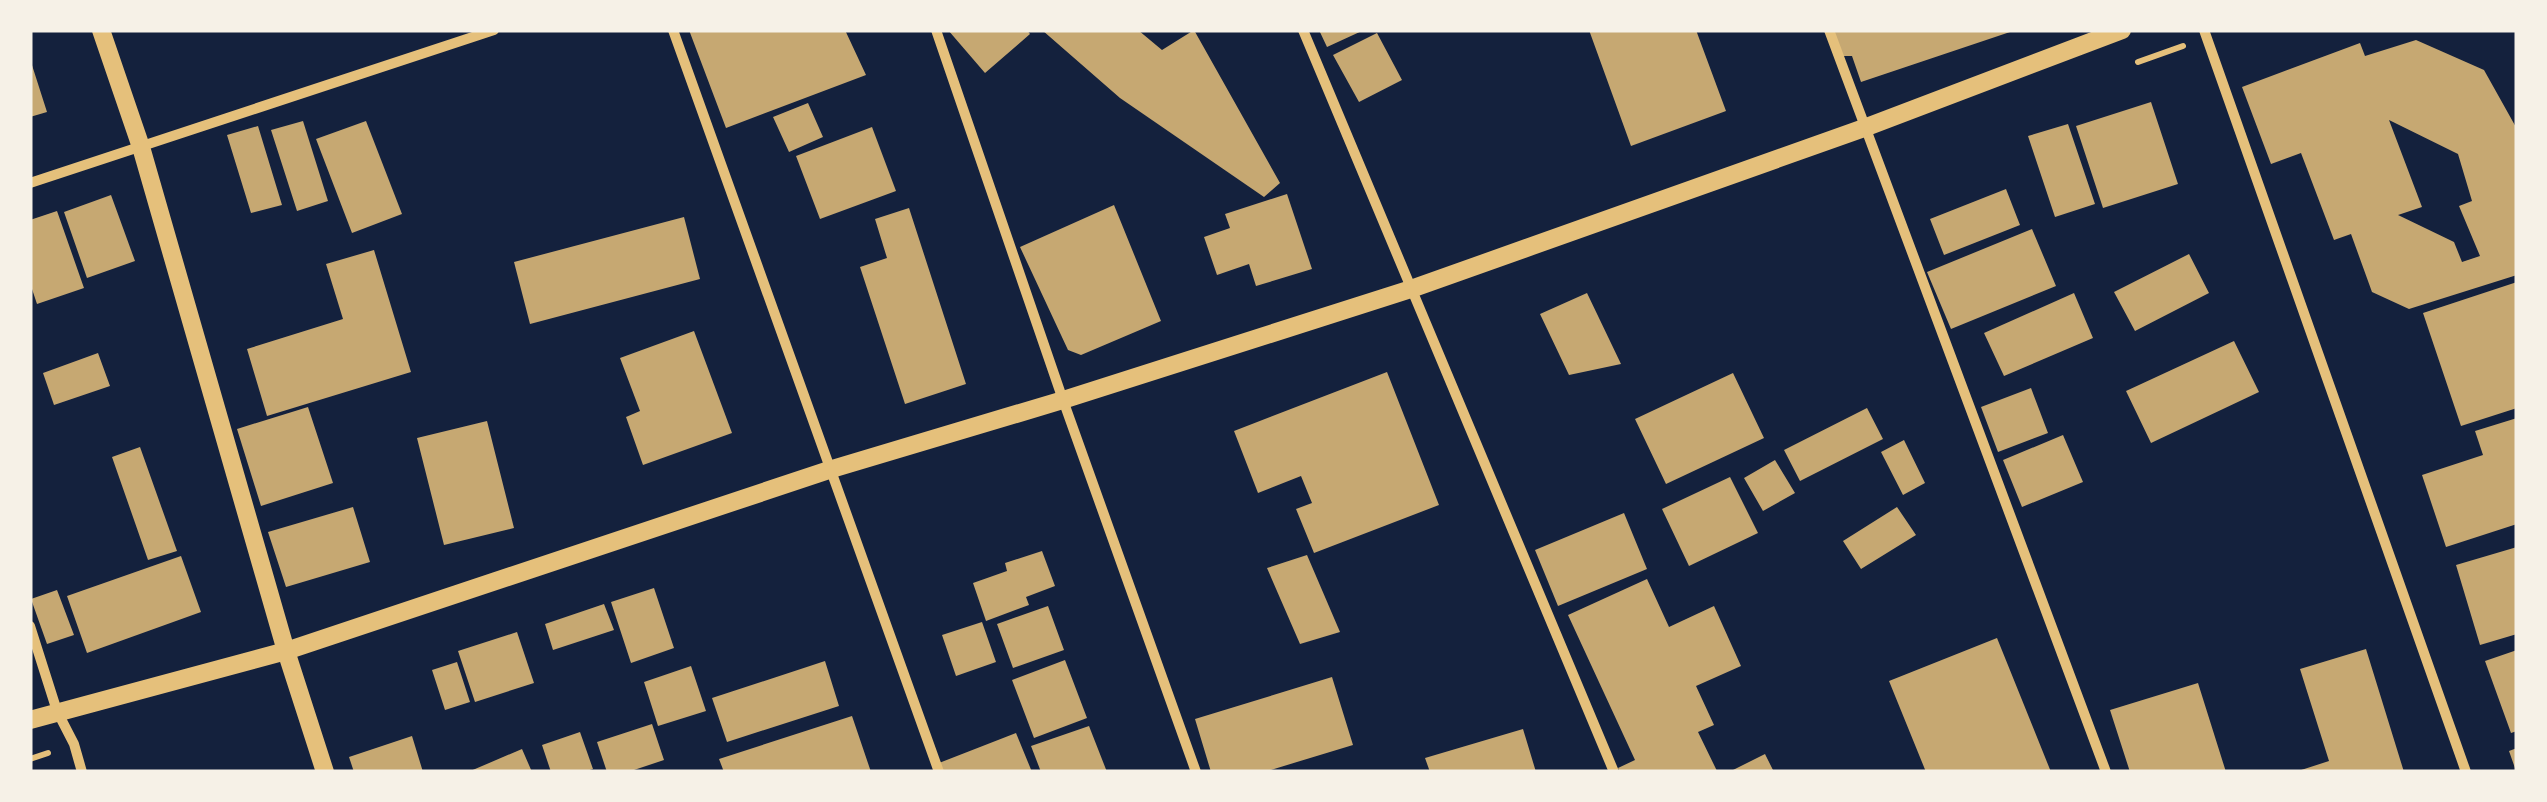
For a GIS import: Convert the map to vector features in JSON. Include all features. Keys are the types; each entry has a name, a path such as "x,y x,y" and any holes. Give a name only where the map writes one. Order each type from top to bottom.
{"street":[{"path":"100,30 141,146 286,651 325,772"},
{"path":"30,182 494,30"},
{"path":"673,30 939,772"},
{"path":"936,30 1196,772"},
{"path":"1303,30 1614,772"},
{"path":"1828,30 2106,772"},
{"path":"30,720 286,651 832,469 1063,400 1411,288 1864,128 2122,30"},
{"path":"2204,30 2466,772"},
{"path":"30,626 82,772"}],"path":[{"path":"30,758 45,754"}],"building":[{"path":"689,30 845,30 866,75 726,128"},
{"path":"948,30 1027,30 1030,34 985,73"},
{"path":"1042,30 1138,30 1162,50 1194,30 1280,183 1264,197 1120,98"},
{"path":"1319,30 1364,30 1327,47"},
{"path":"1589,30 1696,30 1726,111 1631,146"},
{"path":"1831,30 2013,31 1861,82 1852,56 1843,56"},
{"path":"1377,33 1402,80 1359,102 1333,55"},
{"path":"2416,40 2484,70 2517,129 2517,275 2409,309 2372,292 2351,234 2334,240 2301,153 2271,164 2242,87 2360,43 2365,56","holes":["2389,120 2458,154 2472,201 2459,206 2480,256 2462,262 2454,242 2398,215 2422,207"]},
{"path":"30,63 47,112 30,117"},
{"path":"2151,102 2178,184 2103,208 2076,126"},
{"path":"808,103 823,137 789,152 773,117"},
{"path":"303,121 328,201 297,211 271,130"},
{"path":"366,121 402,214 352,233 316,139"},
{"path":"2068,124 2095,204 2055,217 2028,136"},
{"path":"258,126 282,205 251,213 227,135"},
{"path":"872,127 896,191 820,219 796,156"},
{"path":"2006,189 2020,225 1944,255 1930,219"},
{"path":"1287,194 1312,269 1256,286 1249,264 1217,275 1204,237 1230,228 1225,214"},
{"path":"111,195 135,261 87,278 64,212"},
{"path":"1114,205 1161,321 1081,355 1068,350 1020,247"},
{"path":"909,208 966,384 905,404 860,267 887,258 875,219"},
{"path":"57,211 84,288 37,304 30,283 30,220"},
{"path":"684,217 700,279 530,324 514,262"},
{"path":"2032,229 2056,286 1951,329 1927,272"},
{"path":"374,250 411,372 267,416 247,349 343,319 326,264"},
{"path":"2189,254 2209,293 2135,331 2114,292"},
{"path":"2517,282 2517,408 2461,426 2423,313"},
{"path":"1587,293 1621,364 1569,375 1540,314"},
{"path":"2074,293 2093,338 2004,376 1984,333"},
{"path":"694,331 732,433 643,465 626,417 640,411 620,358"},
{"path":"2234,341 2259,392 2151,443 2126,391"},
{"path":"98,353 110,386 54,405 43,373"},
{"path":"1387,372 1439,505 1314,553 1296,509 1312,503 1301,476 1258,493 1234,431"},
{"path":"1733,373 1764,438 1666,484 1635,419"},
{"path":"2031,388 2048,433 1998,452 1981,407"},
{"path":"308,407 333,483 261,506 237,429"},
{"path":"1867,408 1883,439 1800,481 1784,450"},
{"path":"2517,418 2517,524 2446,547 2422,475 2483,455 2475,431"},
{"path":"487,421 514,528 444,545 417,438"},
{"path":"2063,435 2083,482 2022,507 2003,460"},
{"path":"1904,440 1925,483 1903,495 1881,452"},
{"path":"140,447 177,551 148,560 112,457"},
{"path":"1775,460 1795,493 1763,511 1744,478"},
{"path":"1730,477 1758,533 1689,566 1662,509"},
{"path":"353,507 370,562 286,587 268,532"},
{"path":"1897,507 1916,535 1861,569 1843,541"},
{"path":"1624,513 1647,569 1558,606 1535,550"},
{"path":"2517,547 2517,634 2480,645 2456,565"},
{"path":"1042,551 1055,586 1026,597 1029,605 986,621 973,583 1007,571 1005,563"},
{"path":"1307,555 1340,632 1300,644 1267,568"},
{"path":"181,556 201,612 87,653 67,596"},
{"path":"1647,579 1669,627 1714,606 1741,666 1696,686 1714,725 1698,732 1717,771 1620,772 1618,768 1635,760 1568,615"},
{"path":"654,588 674,648 631,663 611,602"},
{"path":"57,590 74,635 47,644 31,599"},
{"path":"604,604 614,630 553,650 545,624"},
{"path":"1048,606 1064,650 1013,668 997,624"},
{"path":"982,622 996,662 956,676 942,635"},
{"path":"517,632 534,683 475,702 458,651"},
{"path":"1997,638 2051,772 1926,772 1889,681"},
{"path":"2366,649 2404,772 2295,772 2329,761 2300,669"},
{"path":"2517,650 2517,731 2511,733 2485,661"},
{"path":"1065,660 1087,718 1034,738 1012,680"},
{"path":"825,661 839,706 727,742 712,698"},
{"path":"457,662 470,702 445,710 432,670"},
{"path":"691,666 706,711 658,726 644,682"},
{"path":"1332,677 1353,745 1264,772 1211,772 1195,719"},
{"path":"2198,683 2226,772 2130,772 2110,710"},
{"path":"852,716 871,772 724,772 719,759"},
{"path":"652,724 664,760 628,772 607,772 597,742"},
{"path":"1089,726 1107,772 1041,772 1031,746"},
{"path":"1523,729 1536,772 1430,772 1425,758"},
{"path":"580,732 593,769 551,772 542,745"},
{"path":"1016,733 1032,772 943,772 939,763"},
{"path":"412,736 423,772 354,772 349,757"},
{"path":"2517,748 2517,771 2516,771 2509,751"},
{"path":"522,749 532,772 468,772"},
{"path":"1765,754 1774,772 1729,772"}]}
